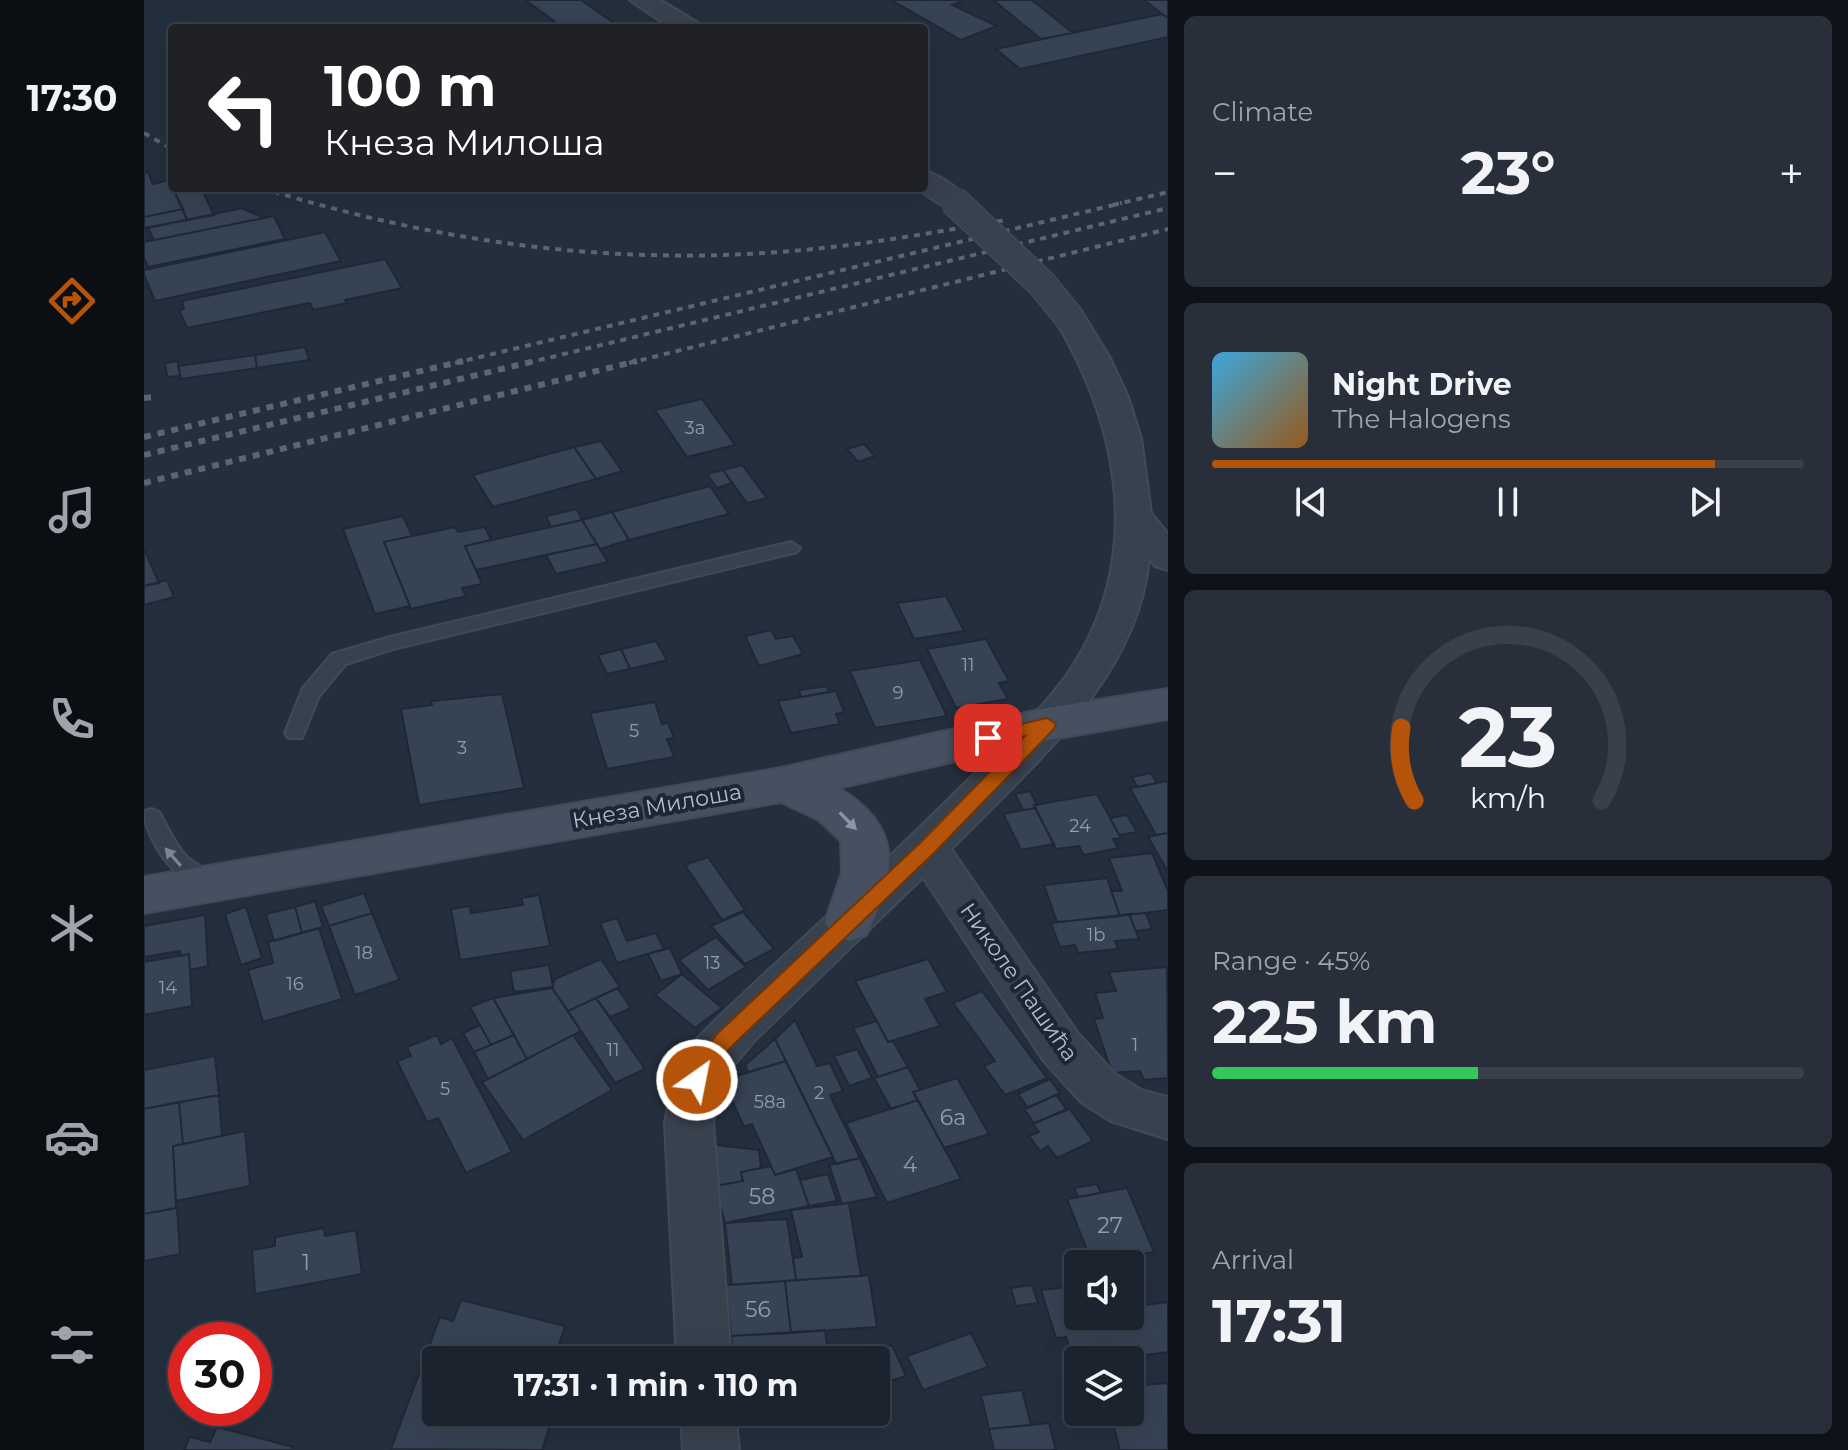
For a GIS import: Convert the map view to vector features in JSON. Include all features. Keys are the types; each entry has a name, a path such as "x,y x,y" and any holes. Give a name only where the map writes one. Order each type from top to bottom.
{"main road":[{"name":"Кнеза Милоша","path":"144,895 781,785 1047,724 1168,704"},
{"path":"781,785 804,791 833,807 860,833 867,855 866,869 863,887 849,922"}],"street":[{"path":"642,0 682,24"},
{"path":"703,1346 689,1123 697,1080 708,1059 725,1039 927,848 1047,724 1079,685 1103,647 1122,597 1135,516 1129,460 1112,395 1093,352 1042,284 953,200 928,183"},
{"path":"1135,516 1168,558"},
{"name":"Николе Пашића","path":"927,848 1069,1056 1098,1088 1128,1107 1168,1118"},
{"path":"709,1426 711,1450"}],"lane":[{"path":"295,733 310,693 339,659 405,639 791,548"},
{"path":"144,819 152,817 163,844 181,866 209,884"}],"building":[{"path":"525,0 581,0 615,24 558,24"},
{"path":"891,0 957,0 961,2 952,5 997,26 961,40"},
{"path":"993,0 1032,0 1073,33 1041,39"},
{"path":"1144,0 1168,0 1168,18 1162,14"},
{"path":"1162,14 1168,18 1168,37 1020,69 996,49"},
{"path":"148,172 153,184 168,180 168,192 175,192 183,209 144,217 144,173"},
{"path":"175,192 201,192 214,215 187,220"},
{"path":"242,208 264,218 154,240 148,228"},
{"path":"183,209 187,220 144,228 144,217"},
{"path":"274,216 285,239 148,267 144,258 144,242"},
{"path":"325,232 341,261 155,301 144,275 144,270"},
{"path":"385,259 402,288 313,310 310,303 187,328 179,310 184,309 182,301"},
{"path":"305,347 309,360 257,368 255,355"},
{"path":"255,355 257,368 181,379 178,366"},
{"path":"178,361 180,376 167,377 165,363"},
{"path":"702,399 735,445 687,457 655,410"},
{"path":"601,441 622,471 596,479 574,447"},
{"path":"864,444 875,456 858,462 847,449"},
{"path":"574,447 596,479 493,507 473,475"},
{"path":"742,465 767,498 747,503 723,470"},
{"path":"723,470 732,483 717,488 707,474"},
{"path":"710,486 729,514 629,540 612,512"},
{"path":"577,509 582,520 551,527 546,516"},
{"path":"612,512 629,540 600,549 582,520"},
{"path":"403,516 412,536 384,542 410,606 375,614 343,529"},
{"path":"582,520 597,544 476,570 465,546"},
{"path":"455,527 458,532 485,527 491,540 465,546 482,584 462,588 466,596 411,609 384,542"},
{"path":"597,544 608,562 556,574 546,555"},
{"path":"144,549 159,583 144,586"},
{"path":"167,580 174,597 144,605 144,586"},
{"path":"946,596 964,631 914,639 897,603"},
{"path":"771,630 776,639 793,636 803,654 759,666 745,636"},
{"path":"986,639 1009,681 999,683 1008,699 956,708 927,649"},
{"path":"656,641 667,660 630,669 621,649"},
{"path":"621,649 630,669 607,674 598,655"},
{"path":"920,660 947,716 875,728 850,671"},
{"path":"827,686 829,692 801,697 799,690"},
{"path":"836,691 844,712 836,714 840,724 791,733 778,701"},
{"path":"502,694 524,788 419,805 401,709 432,705 431,701"},
{"path":"655,702 662,724 668,723 674,738 667,739 674,757 607,769 590,713"},
{"path":"1151,773 1157,783 1137,787 1132,777"},
{"path":"1168,781 1168,833 1156,835 1130,788"},
{"path":"1030,791 1037,805 1023,810 1015,794"},
{"path":"1097,794 1121,838 1113,839 1118,848 1084,855 1079,846 1056,849 1034,805"},
{"path":"1035,808 1054,844 1021,850 1003,814"},
{"path":"1127,815 1137,832 1119,835 1110,818"},
{"path":"1168,833 1168,872 1148,837"},
{"path":"1152,853 1168,891 1168,910 1120,916 1111,891 1122,891 1109,858"},
{"path":"708,857 745,910 722,920 685,865"},
{"path":"1107,878 1120,916 1057,922 1044,885"},
{"path":"364,893 372,913 329,926 321,906"},
{"path":"539,895 550,946 460,960 451,909 470,906 471,913 523,905 521,898"},
{"path":"315,901 323,927 302,933 295,907"},
{"path":"246,907 262,958 241,965 225,914"},
{"path":"295,907 302,933 274,941 266,914"},
{"path":"743,912 774,949 745,964 711,926"},
{"path":"372,913 399,980 355,995 329,926"},
{"path":"1146,913 1152,929 1136,931 1129,914"},
{"path":"1129,914 1139,939 1115,941 1118,949 1078,953 1075,945 1060,947 1051,923"},
{"path":"205,915 208,966 190,970 189,954 180,956 180,951 144,957 144,926"},
{"path":"617,918 627,941 656,933 664,949 617,963 600,923"},
{"path":"319,928 342,999 263,1022 248,970 273,963 268,942"},
{"path":"716,937 746,967 708,990 679,960"},
{"path":"670,948 682,974 661,981 648,954"},
{"path":"189,954 192,1006 144,1015 144,962"},
{"path":"601,959 620,987 568,1011 552,988 555,979"},
{"path":"928,959 947,992 925,999 940,1026 888,1042 855,981"},
{"path":"549,965 553,987 514,992 510,971"},
{"path":"1167,967 1168,1078 1144,1080 1140,1071 1112,1073 1094,1019 1103,1018 1095,993 1116,991 1109,972"},
{"path":"682,974 722,1008 695,1028 655,995"},
{"path":"552,988 581,1031 527,1059 493,998"},
{"path":"617,988 631,1008 610,1017 596,998"},
{"path":"982,991 1047,1078 1005,1095 984,1066 995,1061 953,1003"},
{"path":"493,998 514,1035 491,1045 470,1007"},
{"path":"596,998 645,1069 615,1083 568,1011"},
{"path":"795,1020 817,1066 830,1063 843,1091 830,1095 860,1158 836,1164 775,1039"},
{"path":"877,1021 888,1042 893,1041 908,1067 878,1077 853,1028"},
{"path":"480,1025 491,1045 474,1052 463,1033"},
{"path":"437,1035 441,1044 452,1038 512,1152 466,1173 438,1118 427,1122 397,1061 411,1056 407,1047"},
{"path":"514,1035 527,1059 488,1079 474,1052"},
{"path":"573,1035 612,1090 523,1140 482,1082"},
{"path":"775,1039 786,1061 748,1072 745,1065"},
{"path":"857,1049 872,1078 849,1086 834,1056"},
{"path":"215,1056 219,1095 144,1109 144,1070"},
{"path":"786,1061 833,1157 775,1175 752,1124 744,1127 723,1080"},
{"path":"908,1067 920,1090 913,1092 918,1100 891,1109 874,1078"},
{"path":"957,1078 989,1134 944,1148 913,1092"},
{"path":"1050,1079 1060,1093 1028,1108 1018,1094"},
{"path":"219,1095 222,1136 183,1144 179,1102"},
{"path":"1056,1095 1067,1110 1034,1123 1024,1109"},
{"path":"918,1100 961,1179 887,1203 846,1123"},
{"path":"179,1102 183,1144 173,1146 176,1208 144,1214 144,1109"},
{"path":"1069,1108 1093,1141 1057,1158 1048,1146 1040,1151 1029,1136 1039,1132 1033,1124"},
{"path":"245,1131 250,1186 176,1201 173,1146"},
{"path":"709,1144 759,1150 761,1168 741,1172 743,1181 715,1186"},
{"path":"860,1158 877,1197 842,1204 829,1165"},
{"path":"771,1166 775,1175 796,1169 809,1206 725,1223 715,1186 743,1181 741,1172"},
{"path":"828,1174 837,1201 809,1206 800,1180"},
{"path":"1097,1184 1101,1193 1078,1197 1074,1188"},
{"path":"1127,1188 1154,1252 1087,1250 1067,1199"},
{"path":"849,1203 861,1276 796,1280 793,1258 802,1257 791,1210"},
{"path":"177,1208 180,1254 144,1261 144,1214"},
{"path":"787,1219 796,1280 732,1285 725,1223"},
{"path":"324,1228 325,1236 356,1230 362,1274 255,1294 252,1250 275,1246 275,1237"},
{"path":"869,1275 877,1327 791,1333 785,1281"},
{"path":"785,1281 791,1333 731,1336 726,1285"},
{"path":"1032,1285 1038,1303 1016,1306 1011,1288"},
{"path":"1064,1288 1064,1330 1144,1330 1144,1305 1168,1302 1168,1352 1144,1355 1144,1346 1069,1346 1066,1337 1056,1338 1041,1290"},
{"path":"461,1300 565,1326 559,1346 429,1346 440,1317 453,1321"},
{"path":"825,1330 827,1346 732,1346 731,1336"},
{"path":"971,1333 988,1367 923,1390 907,1356"},
{"path":"892,1345 906,1376 890,1381 890,1346"},
{"path":"422,1365 422,1426 550,1426 542,1450 391,1449"},
{"path":"1168,1383 1168,1450 1120,1450 1114,1426 1144,1426 1144,1385"},
{"path":"1022,1390 1031,1425 989,1429 981,1395"},
{"path":"1049,1423 1056,1450 994,1450 989,1429"},
{"path":"217,1427 293,1447 292,1450 184,1450 190,1437 210,1442"}],"railway":[{"path":"144,133 168,147"},
{"path":"276,192 448,234 510,244 637,255 796,251 1006,220"},
{"path":"1113,205 1168,192"},
{"path":"455,363 1122,203"},
{"path":"527,363 1168,208"},
{"path":"629,363 1168,229"},
{"path":"144,437 463,361"},
{"path":"144,455 535,361"},
{"path":"144,483 637,361"},
{"path":"144,398 154,397"}],"route":[{"path":"697,1080 708,1059 725,1039 927,848 1047,724 988,738"}]}
